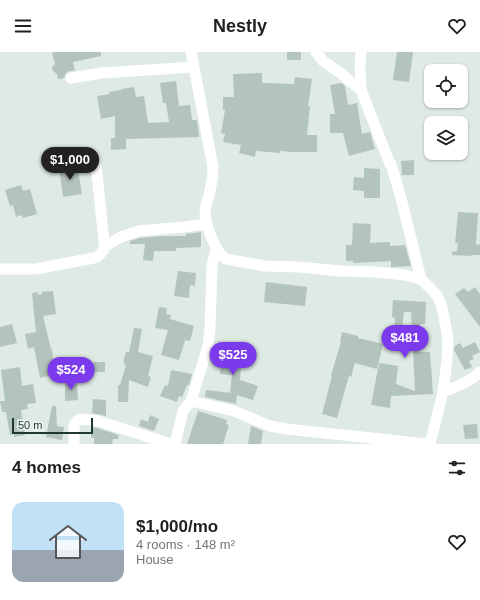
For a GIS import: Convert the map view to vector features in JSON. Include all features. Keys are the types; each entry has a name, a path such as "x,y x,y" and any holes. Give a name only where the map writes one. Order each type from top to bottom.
{"street":[{"path":"191,52 213,167 213,175 205,214 216,249 222,256 226,259 265,266 405,274 421,279 433,290 442,307 447,332 448,347 443,392 428,444 270,426 234,411 191,401"},
{"path":"316,52 323,61 362,90"},
{"path":"361,52 360,67 362,90 391,164 421,279"},
{"path":"71,78 102,73 194,68"},
{"path":"0,269 36,270 92,259 100,255 104,247 96,165"},
{"path":"104,247 139,231 207,224"},
{"path":"175,444 183,411 191,401 210,338 212,266 216,249"},
{"path":"443,392 468,380 480,372"},
{"path":"74,444 74,425 78,420 84,419 98,421 171,444"}],"building":[{"path":"52,52 101,52 101,56 73,62 75,70 67,72 64,78 58,79 57,74 53,71 52,67 55,64"},
{"path":"287,52 301,52 301,60 287,60"},
{"path":"397,52 413,52 409,82 393,80"},
{"path":"262,73 262,83 294,84 295,77 312,79 308,106 310,106 307,135 317,135 317,152 280,151 280,153 256,151 255,157 239,153 241,145 223,142 225,134 221,133 225,110 223,110 223,97 234,97 233,74"},
{"path":"176,81 179,106 190,105 192,120 197,120 199,137 126,139 126,149 111,150 111,138 115,138 115,116 101,119 97,96 134,87 136,97 144,96 148,123 169,122 166,103 163,103 160,83"},
{"path":"341,83 345,86 348,105 357,103 362,134 370,132 375,149 349,156 343,133 330,133 330,114 335,114 330,85"},
{"path":"414,160 414,175 402,175 401,161"},
{"path":"77,164 82,194 63,197 59,167"},
{"path":"364,168 380,169 380,198 364,198 364,191 353,190 354,177 364,178"},
{"path":"21,185 23,191 30,189 37,214 23,218 22,215 16,217 13,205 10,206 5,190"},
{"path":"458,212 478,213 476,245 480,244 480,255 452,255 452,252 457,251 458,243 455,243"},
{"path":"353,223 371,224 370,243 390,242 390,246 405,245 411,266 391,267 391,261 353,263 353,261 346,261 346,245 352,245"},
{"path":"201,232 201,247 176,248 176,251 154,251 153,261 143,260 145,244 130,244 130,241 140,238 186,236 186,234"},
{"path":"178,271 196,273 195,286 190,285 189,298 174,296"},
{"path":"266,282 307,287 305,306 264,302"},
{"path":"475,287 480,294 480,327 455,294 464,288 468,292"},
{"path":"53,291 56,314 43,316 52,349 53,359 57,358 60,373 40,378 34,347 28,349 25,334 36,332 32,293 38,292 38,295 42,294 42,292"},
{"path":"393,300 426,302 425,324 420,324 419,352 430,352 433,394 391,396 390,408 371,405 379,363 398,366 396,384 415,391 411,312 404,312 401,339 394,338 395,318 392,317"},
{"path":"159,307 167,308 166,314 171,315 170,319 194,326 190,341 185,340 179,360 161,355 168,330 155,328"},
{"path":"12,324 17,343 0,347 0,327"},
{"path":"134,328 142,329 138,352 153,356 148,376 151,377 148,387 129,380 128,402 118,402 118,385 120,385 126,365 124,365 125,362 123,362 126,352 129,352"},
{"path":"342,332 358,336 358,338 383,344 377,369 355,363 351,377 349,376 337,418 322,414 331,375 341,342"},
{"path":"223,342 243,344 240,380 258,386 253,400 237,395 236,404 205,397 206,390 232,393 230,392 232,375 220,374"},
{"path":"475,342 480,352 472,356 474,359 469,361 472,367 465,370 454,350 455,346 460,343 463,348"},
{"path":"93,362 105,362 105,372 93,372"},
{"path":"20,367 22,386 33,384 36,403 27,404 28,409 21,410 25,435 14,437 14,434 10,435 6,412 2,412 0,401 5,401 1,370"},
{"path":"171,370 192,374 189,385 187,385 182,397 179,396 177,402 160,396 165,385 168,386"},
{"path":"65,382 77,382 78,400 65,401"},
{"path":"93,399 106,400 106,416 92,413"},
{"path":"52,406 56,406 57,426 64,427 62,440 46,437"},
{"path":"198,411 227,420 226,424 229,425 223,444 187,444"},
{"path":"150,415 159,419 154,431 139,426 141,419 148,422"},
{"path":"477,424 478,438 465,439 463,425"},
{"path":"251,426 263,431 261,444 248,444"},
{"path":"91,427 119,435 118,439 113,439 112,444 94,444 94,438 91,437"}]}
